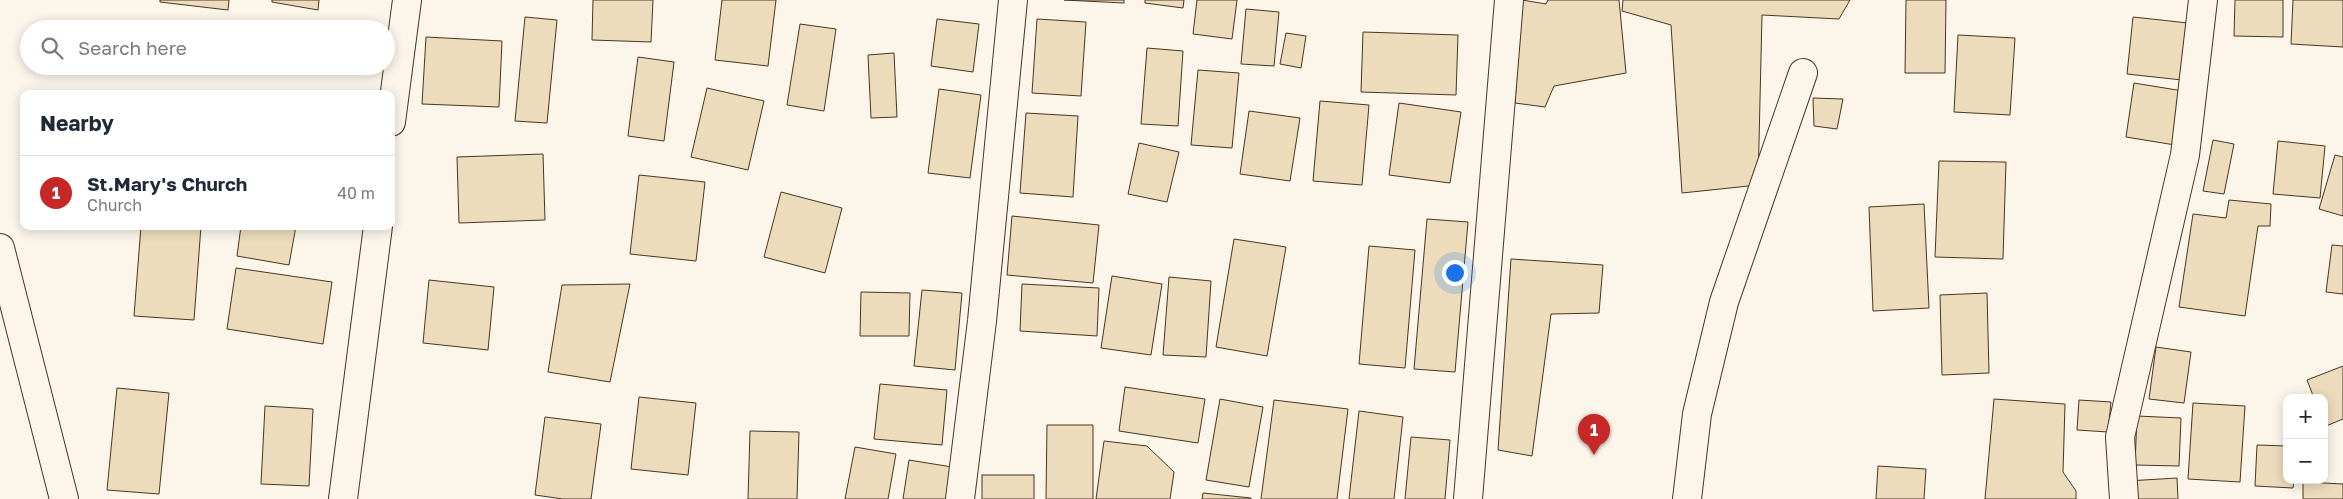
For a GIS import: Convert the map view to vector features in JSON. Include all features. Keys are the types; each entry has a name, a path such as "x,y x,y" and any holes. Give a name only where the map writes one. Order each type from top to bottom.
{"street":[{"path":"395,92 407,0"},
{"path":"960,499 982,321 1013,0"},
{"path":"1468,499 1509,0"},
{"path":"2124,499 2120,437 2185,155 2203,0"},
{"path":"1687,499 1697,414 1724,302 1803,72"},
{"path":"343,499 377,230"},
{"path":"0,248 64,499"}],"building":[{"path":"160,0 229,0 228,10 160,2"},
{"path":"272,0 319,0 318,10 272,2"},
{"path":"593,0 653,0 651,42 592,40"},
{"path":"722,0 776,0 768,66 715,60"},
{"path":"1064,0 1124,0 1124,3"},
{"path":"1145,0 1184,0 1183,8 1145,3"},
{"path":"1197,0 1237,0 1232,39 1193,34"},
{"path":"1522,0 1546,4 1548,0 1619,0 1626,73 1554,86 1545,107 1515,103"},
{"path":"1623,0 1850,0 1839,19 1762,15 1758,185 1682,193 1671,25 1622,11"},
{"path":"1906,0 1946,0 1945,73 1905,73"},
{"path":"2235,0 2283,0 2283,37 2234,36"},
{"path":"2293,0 2343,0 2343,47 2291,44"},
{"path":"1246,9 1279,12 1274,66 1241,64"},
{"path":"525,17 557,20 547,123 515,121"},
{"path":"2133,17 2188,23 2182,80 2127,74"},
{"path":"937,19 979,24 973,72 931,66"},
{"path":"1037,19 1086,22 1081,96 1032,93"},
{"path":"800,24 836,29 824,111 787,105"},
{"path":"1363,32 1458,35 1456,95 1361,92"},
{"path":"1286,33 1306,36 1301,68 1280,64"},
{"path":"1958,35 2015,38 2010,115 1954,112"},
{"path":"426,37 502,41 499,107 422,104"},
{"path":"1147,48 1183,51 1178,126 1141,124"},
{"path":"894,53 897,117 871,118 868,55"},
{"path":"638,57 674,62 664,141 628,136"},
{"path":"1198,70 1239,73 1232,148 1191,145"},
{"path":"2134,83 2183,91 2175,145 2126,137"},
{"path":"707,88 764,101 748,170 691,157"},
{"path":"939,89 981,95 970,178 928,173"},
{"path":"1813,98 1843,99 1837,129 1814,126"},
{"path":"1320,101 1369,105 1362,185 1313,181"},
{"path":"1399,103 1461,112 1450,183 1389,175"},
{"path":"1249,111 1300,118 1290,181 1240,174"},
{"path":"1026,113 1078,116 1073,197 1020,193"},
{"path":"2213,140 2234,144 2224,194 2203,191"},
{"path":"2278,141 2325,146 2320,198 2273,194"},
{"path":"1139,143 1179,152 1167,202 1128,194"},
{"path":"543,154 545,220 459,223 457,157"},
{"path":"2335,155 2343,157 2343,216 2319,209"},
{"path":"1939,161 2006,162 2003,259 1935,257"},
{"path":"639,175 705,182 696,261 630,254"},
{"path":"781,192 842,208 825,273 764,257"},
{"path":"2229,200 2271,204 2270,226 2258,226 2245,316 2179,307 2193,214 2226,218"},
{"path":"1924,204 1929,308 1873,311 1869,207"},
{"path":"1012,216 1099,225 1093,283 1007,275"},
{"path":"1427,219 1468,222 1455,372 1414,369"},
{"path":"141,230 201,230 194,320 134,316"},
{"path":"240,230 295,230 289,265 237,256"},
{"path":"1234,239 1286,247 1267,356 1216,347"},
{"path":"2332,245 2343,246 2343,294 2326,292"},
{"path":"1369,246 1415,250 1405,368 1359,364"},
{"path":"1511,259 1603,265 1599,313 1551,314 1532,456 1498,450"},
{"path":"236,268 332,282 323,344 227,329"},
{"path":"1112,276 1162,284 1151,355 1101,348"},
{"path":"1169,277 1211,281 1206,357 1163,355"},
{"path":"429,280 494,287 488,350 423,343"},
{"path":"630,284 610,382 548,372 562,285"},
{"path":"1022,284 1099,288 1097,336 1020,331"},
{"path":"922,290 962,293 955,370 914,366"},
{"path":"861,292 910,293 909,336 860,336"},
{"path":"1987,293 1989,373 1942,375 1940,295"},
{"path":"2156,347 2191,352 2184,403 2149,399"},
{"path":"2343,366 2343,419 2328,425 2328,394 2312,394 2307,380"},
{"path":"880,384 947,390 942,445 874,439"},
{"path":"1125,387 1205,399 1198,443 1119,431"},
{"path":"117,388 169,393 159,494 107,490"},
{"path":"639,397 696,403 688,475 631,469"},
{"path":"1220,399 1263,407 1249,487 1206,480"},
{"path":"1994,399 2065,404 2063,472 2076,491 2076,499 1985,499"},
{"path":"1274,400 1348,409 1337,499 1261,499"},
{"path":"2079,400 2111,402 2108,432 2077,430"},
{"path":"2193,403 2245,406 2240,482 2188,479"},
{"path":"265,406 313,409 309,486 261,484"},
{"path":"1359,411 1403,417 1394,499 1349,499"},
{"path":"2137,416 2181,418 2179,466 2135,465"},
{"path":"545,417 601,424 591,499 563,499 535,495"},
{"path":"1047,425 1093,425 1093,499 1046,499"},
{"path":"750,431 799,432 797,499 748,499"},
{"path":"1411,437 1450,440 1445,499 1405,499"},
{"path":"1104,441 1147,446 1174,472 1170,499 1096,499"},
{"path":"2257,445 2283,446 2283,484 2294,484 2293,488 2255,486"},
{"path":"855,447 896,454 888,499 845,499"},
{"path":"909,460 952,467 947,499 903,499"},
{"path":"1878,466 1926,469 1924,499 1876,499"},
{"path":"982,475 1034,475 1034,499 982,499"},
{"path":"2177,478 2178,499 2128,499 2127,481"},
{"path":"2303,484 2343,484 2343,499 2303,499"},
{"path":"1203,493 1251,498 1251,499 1202,499"}],"place":[{"name":"St.Mary's Church","path":"1594,455"}]}
